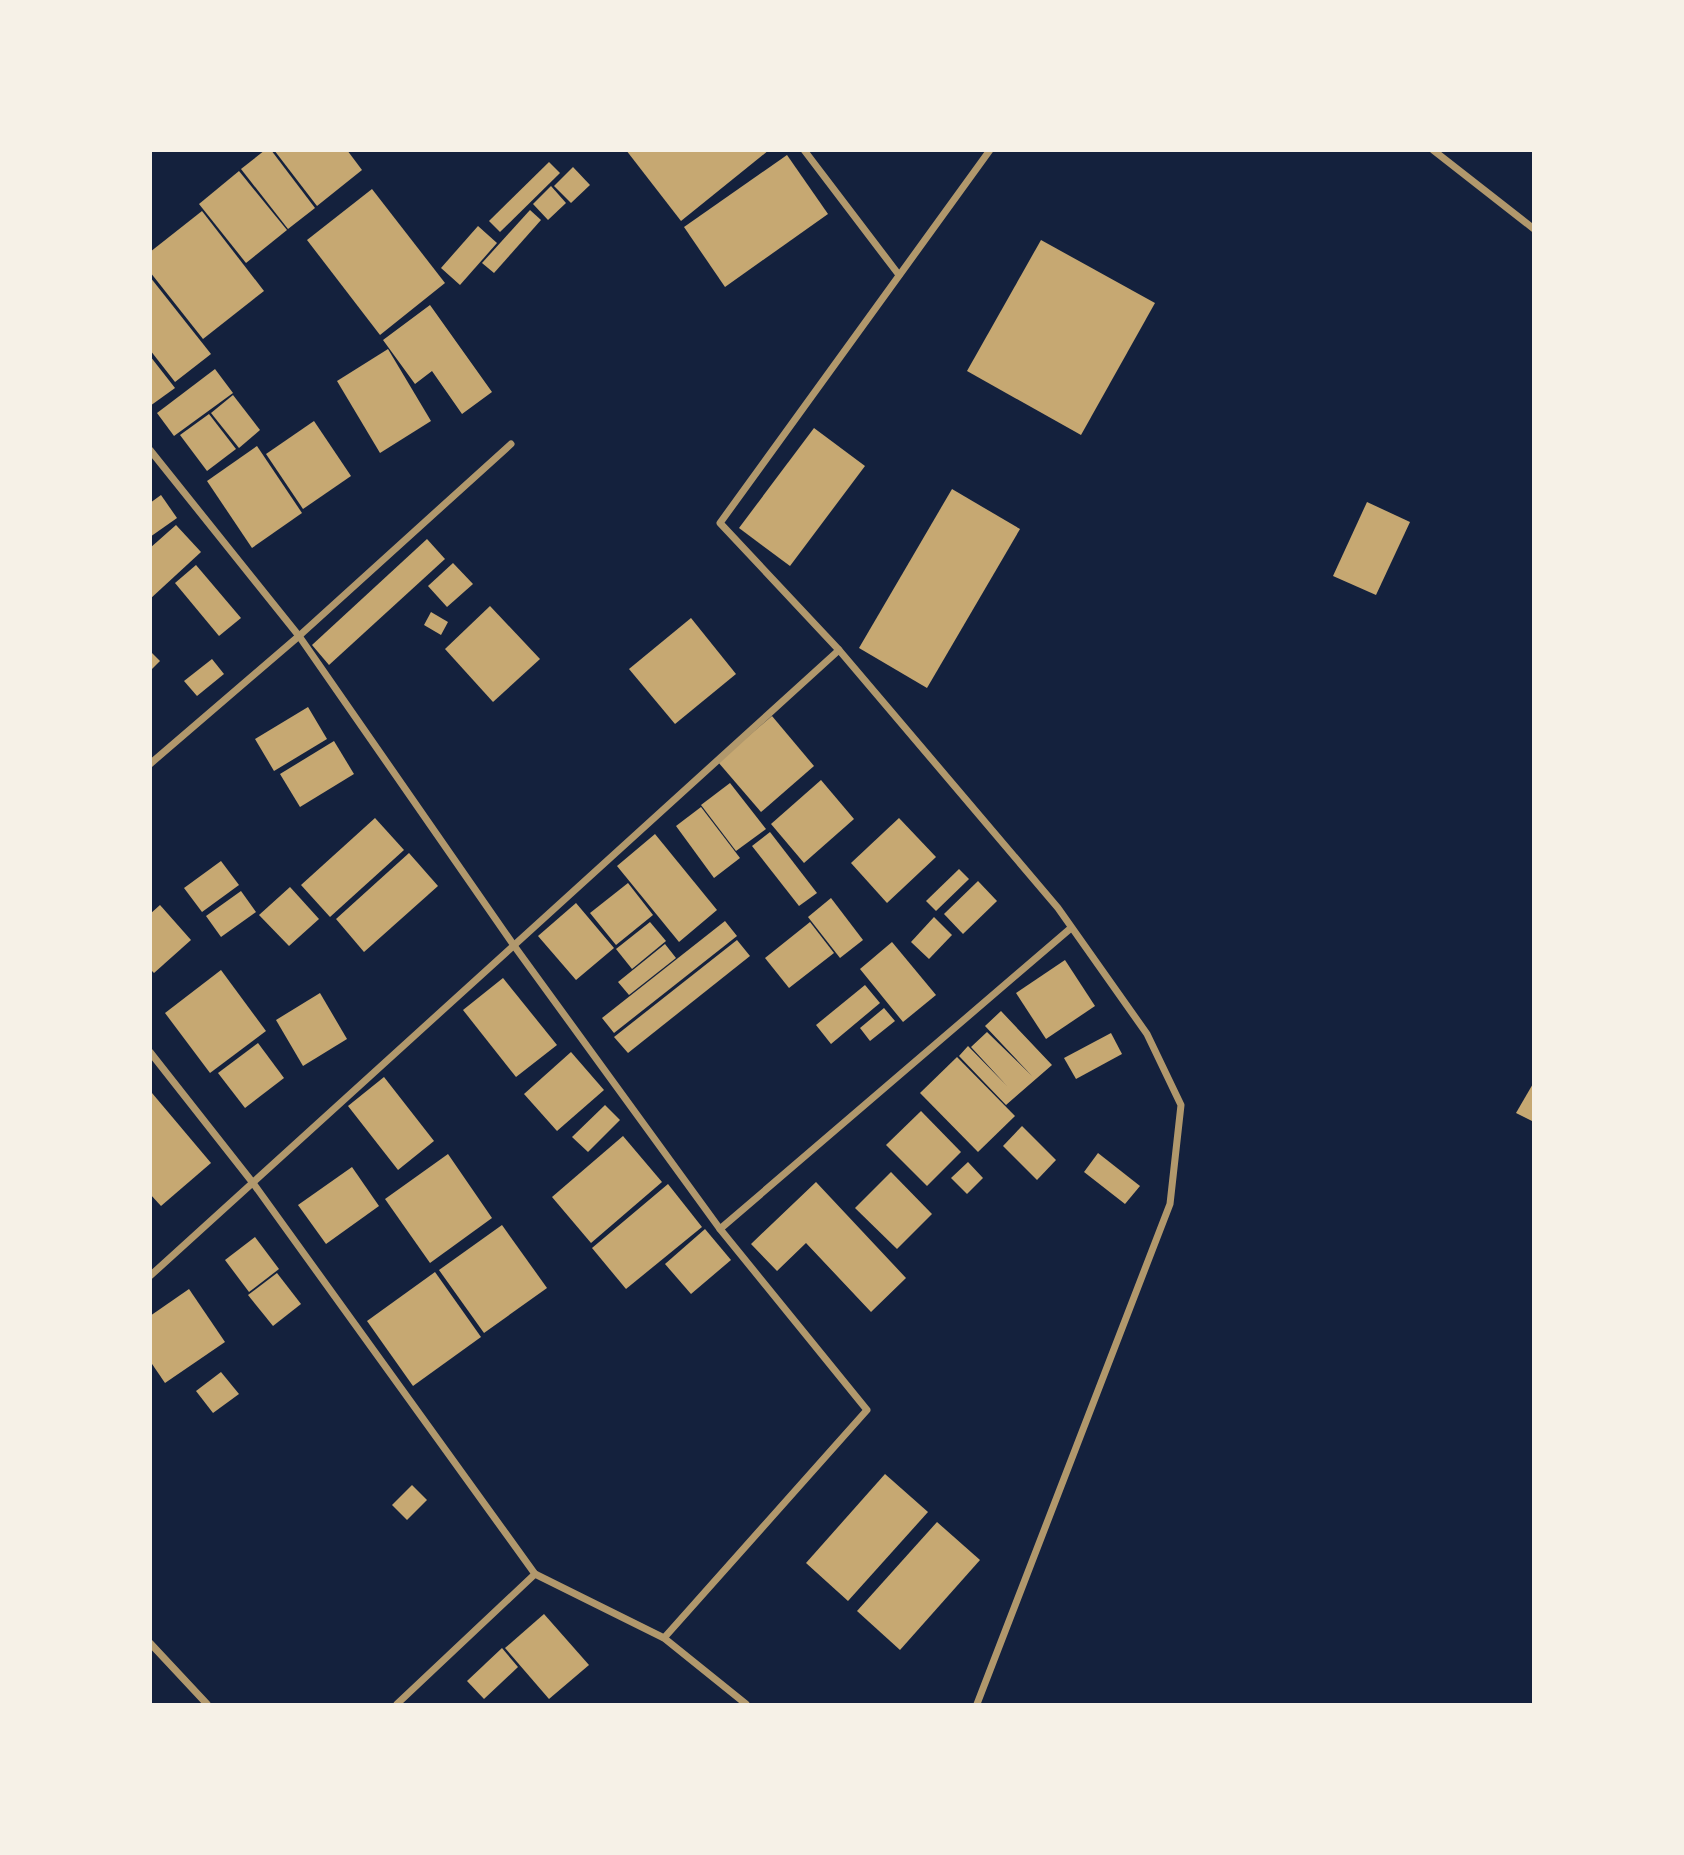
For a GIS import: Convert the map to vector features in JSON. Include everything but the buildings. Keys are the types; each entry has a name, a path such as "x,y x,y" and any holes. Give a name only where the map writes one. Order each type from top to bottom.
{"street":[{"path":"804,150 899,275"},
{"path":"977,1704 1170,1204 1181,1105 1147,1034 1045,891 839,650 720,523 990,150"},
{"path":"1433,150 1534,229"},
{"path":"150,764 299,636 511,444"},
{"path":"150,450 299,636 515,947 720,1229 867,1410 664,1638"},
{"path":"150,1276 839,650"},
{"path":"720,1229 1071,928"},
{"path":"150,1052 253,1183 535,1574 664,1638 746,1704"},
{"path":"397,1704 535,1574"},
{"path":"150,1643 207,1704"}]}
